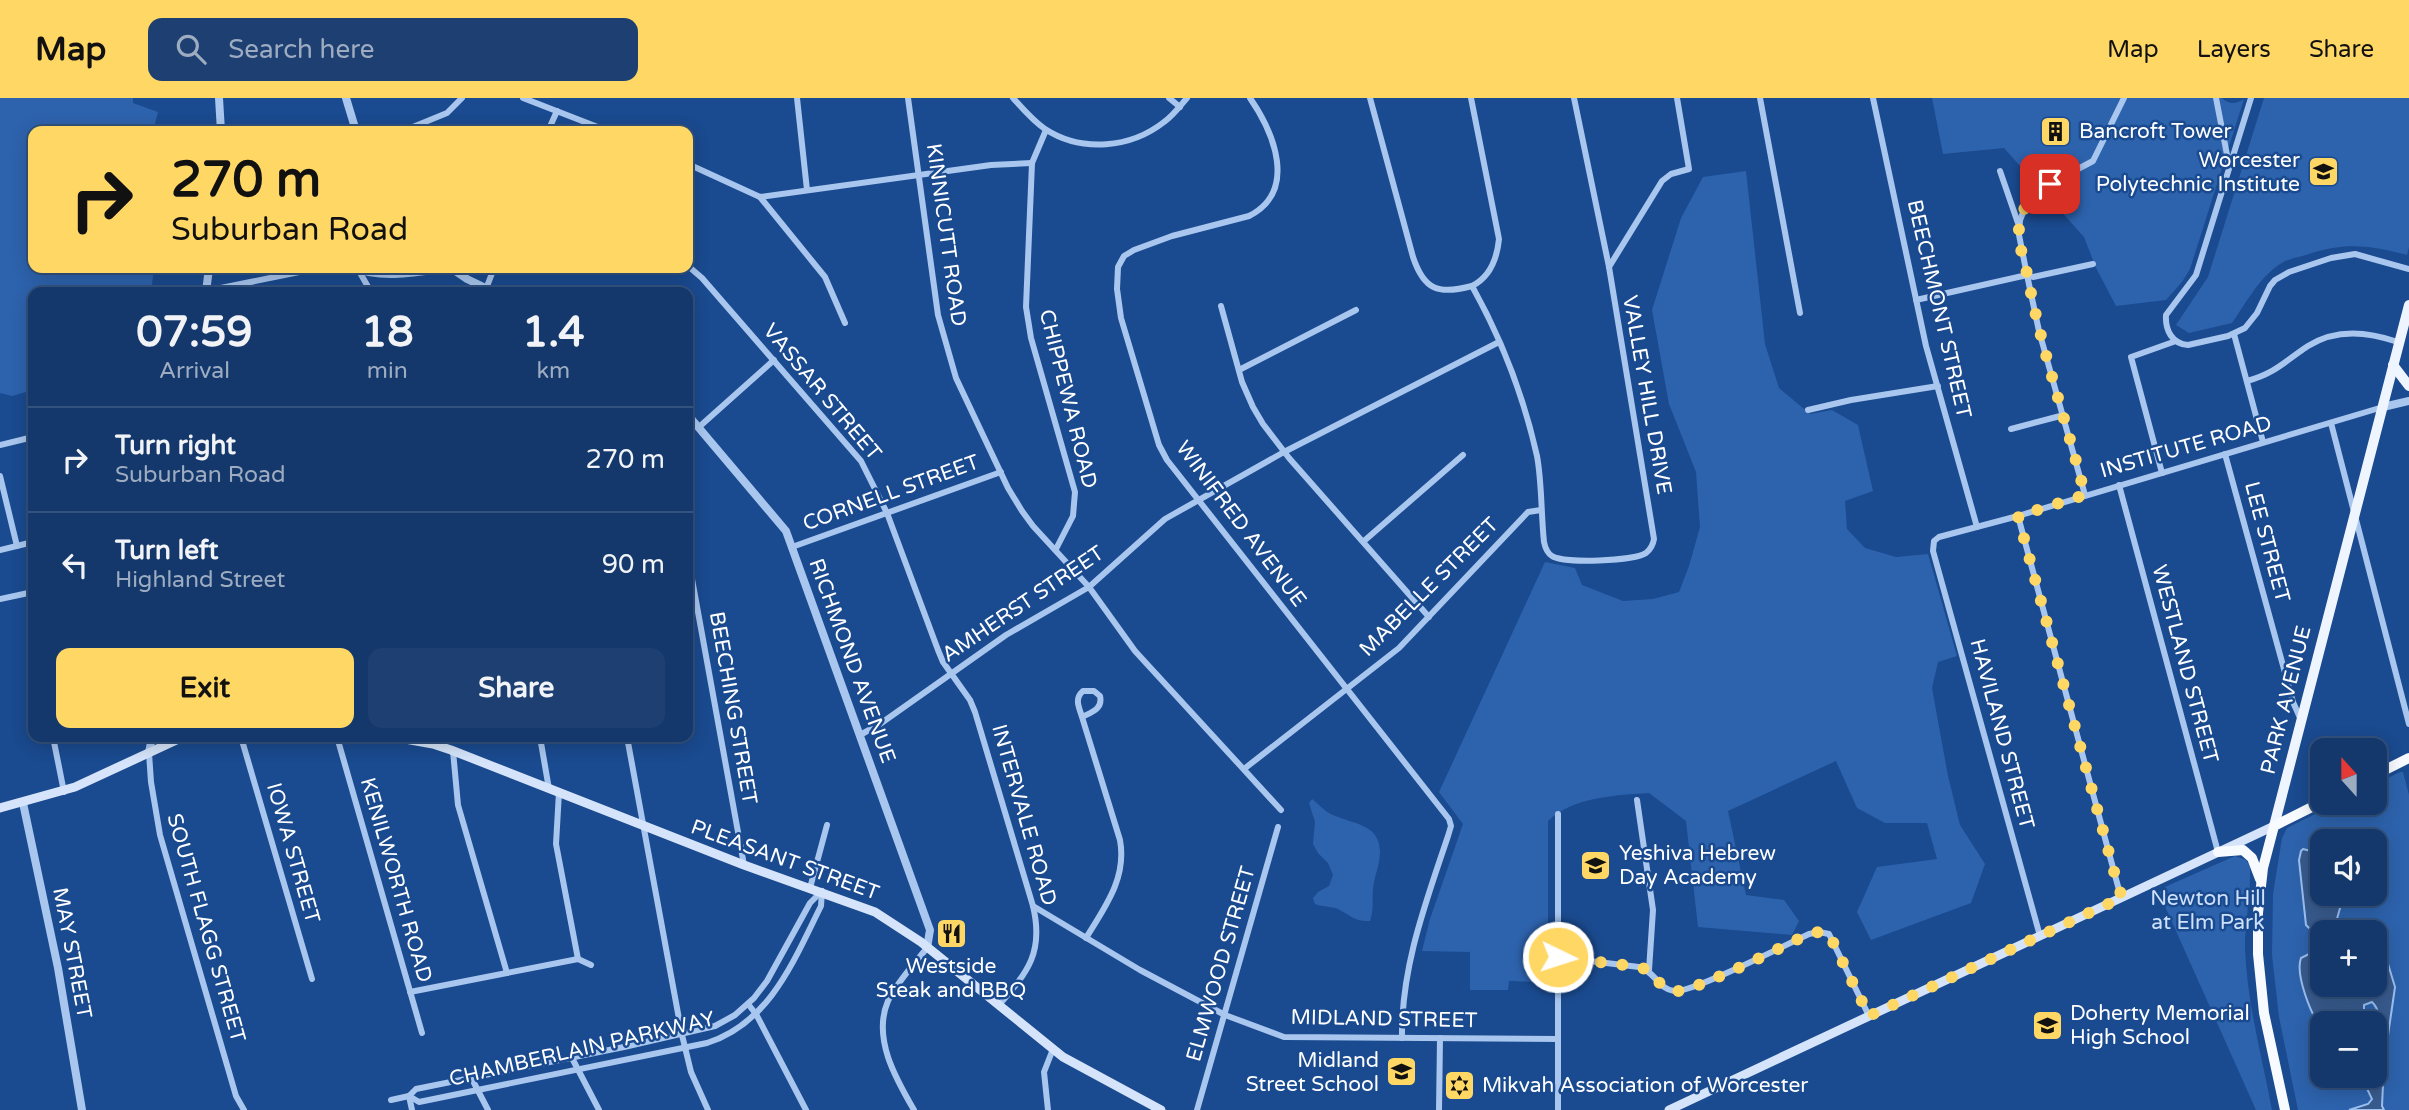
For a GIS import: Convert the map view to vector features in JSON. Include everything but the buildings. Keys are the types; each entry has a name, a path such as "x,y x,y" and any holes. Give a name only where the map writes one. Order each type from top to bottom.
{"highway":[{"path":"2387,769 2409,758"},
{"path":"2274,826 2310,808"},
{"name":"PARK AVENUE","path":"2274,826 2261,882 2258,927 2261,991 2284,1110"},
{"path":"2218,852 2236,849 2246,852 2252,858 2261,882"}],"main road":[{"name":"PARK AVENUE","path":"2274,826 2409,305"},
{"path":"2393,365 2409,386"},
{"path":"0,808 64,792 172,742"},
{"name":"PLEASANT STREET","path":"422,742 453,751 744,865 822,891 882,915 909,932 1053,1049 1079,1067 1156,1109"},
{"path":"1669,1110 2274,826"}],"street":[{"path":"219,98 221,126"},
{"path":"346,98 354,126"},
{"path":"415,126 447,113 462,98"},
{"path":"523,98 594,126"},
{"path":"797,98 807,190"},
{"name":"KINNICUTT ROAD","path":"908,98 938,315 945,346 964,397 1001,472 1033,526 1089,587 1135,650 1281,810"},
{"path":"1013,98 1046,130 1089,144 1116,144 1145,135 1167,120 1187,98"},
{"path":"1169,98 1180,107"},
{"name":"WINIFRED AVENUE","path":"1250,98 1264,123 1276,160 1278,183 1267,203 1260,211 1250,216 1183,233 1124,256 1116,277 1121,318 1161,452 1449,819 1451,826 1415,936 1404,999 1402,1038"},
{"path":"1370,98 1413,257 1423,280 1429,285 1447,290 1480,282 1496,257 1499,239 1471,98"},
{"name":"VALLEY HILL DRIVE","path":"1541,510 1544,542 1551,556 1563,560 1637,556 1645,554 1653,545 1653,530 1609,267 1574,98"},
{"path":"1609,267 1662,181 1671,174 1689,169 1678,98"},
{"path":"1760,98 1800,313"},
{"name":"BEECHMONT STREET","path":"1873,98 1916,300 1977,527"},
{"path":"2085,495 2039,331 2021,251 2020,228 2025,208 2042,190 2061,176 2093,161 2124,98"},
{"path":"2216,98 2230,165"},
{"path":"2251,98 2196,275 2166,315 2167,327 2176,341 2188,345 2234,334 2251,321 2275,280 2331,258 2352,254 2409,269"},
{"path":"550,126 557,111"},
{"name":"CHIPPEWA ROAD","path":"1046,130 1032,163 1027,318 1075,492 1073,516 1056,549"},
{"path":"760,197 1016,162 1032,163"},
{"path":"693,166 760,197 825,277 845,323"},
{"path":"2000,171 2020,228"},
{"path":"1916,300 2027,275 2032,277 2093,264"},
{"name":"VASSAR STREET","path":"693,270 861,461 887,513 938,650 951,673"},
{"path":"230,287 295,273"},
{"path":"382,273 417,273"},
{"path":"459,273 483,287"},
{"path":"1472,286 1499,342 1526,416 1537,459 1541,510"},
{"path":"1221,306 1238,370 1253,407 1284,452 1429,617"},
{"path":"1238,370 1356,310"},
{"path":"2247,381 2273,372 2311,344 2336,335 2363,333 2398,342"},
{"path":"2234,334 2263,442"},
{"path":"2162,473 2131,358 2176,341"},
{"name":"AMHERST STREET","path":"860,735 880,724 1006,635 1089,587 1153,528 1284,452 1499,342"},
{"path":"699,427 774,360"},
{"path":"1808,411 1851,400 1938,386"},
{"name":"INSTITUTE ROAD","path":"1934,541 1939,537 2383,407 2409,403"},
{"path":"2011,429 2064,415"},
{"name":"RICHMOND AVENUE","path":"693,420 786,531 930,930 927,948"},
{"path":"2331,423 2409,724"},
{"path":"0,445 28,438"},
{"name":"LEE STREET","path":"2225,454 2293,702 2301,719"},
{"path":"1364,541 1463,455"},
{"name":"CORNELL STREET","path":"792,547 1001,472"},
{"path":"0,476 17,546"},
{"name":"WESTLAND STREET","path":"2119,485 2218,852"},
{"name":"MABELLE STREET","path":"1244,769 1399,648 1528,512 1541,510"},
{"path":"2018,516 2123,897"},
{"name":"HAVILAND STREET","path":"1934,541 1933,551 2040,936"},
{"path":"0,550 28,543"},
{"name":"BEECHING STREET","path":"693,584 744,865"},
{"path":"0,599 28,593"},
{"name":"INTERVALE ROAD","path":"951,673 975,712 1033,906 1037,930 1034,958 1017,985 999,1005"},
{"path":"1082,717 1095,711 1100,705 1100,696 1094,691 1085,690 1078,697 1082,717 1120,840 1122,860 1116,887 1086,938"},
{"path":"54,742 64,792"},
{"path":"149,753 151,742"},
{"name":"IOWA STREET","path":"242,742 312,979"},
{"name":"KENILWORTH ROAD","path":"338,742 422,1033"},
{"path":"541,742 554,790 556,844 578,959"},
{"path":"628,742 682,1035 695,1084 708,1110"},
{"path":"453,751 458,805 507,973"},
{"name":"SOUTH FLAGG STREET","path":"149,753 152,796 160,835 236,1096 244,1110"},
{"path":"1637,800 1653,910 1649,970"},
{"name":"MAY STREET","path":"23,803 58,968 82,1110"},
{"path":"1558,814 1558,1110"},
{"path":"810,888 827,825"},
{"name":"ELMWOOD STREET","path":"1197,1110 1278,827"},
{"name":"CHAMBERLAIN PARKWAY","path":"391,1100 409,1096 416,1089 715,1026 748,1004 767,981 810,903 822,891"},
{"name":"CHAMBERLAIN PARKWAY","path":"409,1096 419,1102 716,1040 741,1026 775,993 821,906 822,891"},
{"name":"MIDLAND STREET","path":"1033,906 1140,970 1225,1014 1284,1037 1558,1040"},
{"path":"1558,957 1629,964 1649,970 1666,989 1683,991 1809,934 1824,933 1829,934 1869,1016"},
{"path":"914,1110 892,1066 885,1046 883,1025 887,1003 894,990 927,948"},
{"path":"410,992 578,959 591,965"},
{"path":"748,1004 756,1014 806,1110"},
{"path":"1439,1110 1440,1038"},
{"path":"1048,1110 1044,1072 1053,1049"},
{"path":"572,1058 599,1110"},
{"path":"472,1079 488,1110"},
{"path":"409,1096 412,1110"}],"green space":[{"path":"0,98 133,98 133,103 158,112 154,126 28,126 28,273 153,273 152,287 28,287 28,391 12,396 0,393"},
{"path":"1932,98 2222,98 2233,103 2244,99 2190,269 2182,282 2166,300 2116,306 2096,268 2084,237 2004,148 1943,154"},
{"name":"Worcester Polytechnic Institute","path":"2264,98 2409,98 2407,255 2356,246 2333,248 2289,259 2266,276 2232,323 2189,333 2176,325 2208,277"},
{"path":"1746,171 1765,344 1779,388 1810,414 1832,410 1858,425 1873,491 1845,501 1847,529 1865,548 1896,557 1928,554 1957,656 1938,662 1932,688 1948,776 1960,825 1985,864 1971,903 1871,940 1857,912 1877,867 1937,859 1927,823 1885,823 1857,808 1836,761 1728,811 1746,895 1784,900 1799,921 1792,935 1698,927 1686,821 1649,793 1582,802 1558,813 1548,821 1548,982 1509,981 1508,990 1470,990 1470,952 1422,951 1430,919 1463,824 1439,792 1545,562 1575,568 1582,585 1623,601 1653,599 1679,592 1700,527 1696,472 1669,404 1652,310 1681,218 1703,177"},
{"path":"2403,772 2409,795 2409,1110 2298,1110 2279,1017 2272,955 2273,894 2282,838 2287,828 2311,816 2387,816 2387,778"},
{"path":"1312,799 1330,813 1364,826 1379,843 1380,857 1370,921 1356,919 1338,909 1315,904 1313,898 1329,886 1333,875 1328,863 1313,844 1315,822 1309,803"},
{"name":"Newton Hill at Elm Park","path":"2235,856 2246,860 2250,867 2245,938 2246,969 2272,1110 2256,1110 2159,893 2167,886"}],"shaded area":[{"path":"2301,851 2310,851 2310,906 2341,906 2337,920 2310,920 2310,928 2306,925 2299,860"},
{"path":"2310,954 2310,997 2387,997 2388,964 2395,987 2387,1042 2387,1011 2378,1011 2372,1002 2364,1005 2364,1011 2312,1011 2300,974 2301,958"},
{"path":"2367,1088 2383,1088 2384,1110 2349,1110 2368,1104 2372,1099"}],"place":[{"name":"Bancroft Tower","path":"2056,131"},
{"name":"Worcester Polytechnic Institute","path":"2323,172"},
{"name":"Yeshiva Hebrew Day Academy","path":"1596,865"},
{"name":"Westside Steak and BBQ","path":"951,934"},
{"name":"Doherty Memorial High School","path":"2047,1025"},
{"name":"Midland Street School","path":"1402,1072"},
{"name":"Mikvah Association of Worcester","path":"1459,1085"}],"route":[{"path":"1558,957 1640,967 1649,970 1666,989 1678,992 1819,932 1829,934 1869,1016 2123,897 2018,516 2085,495 2039,331 2020,243 2020,220 2023,212 2030,201 2050,184"}]}
